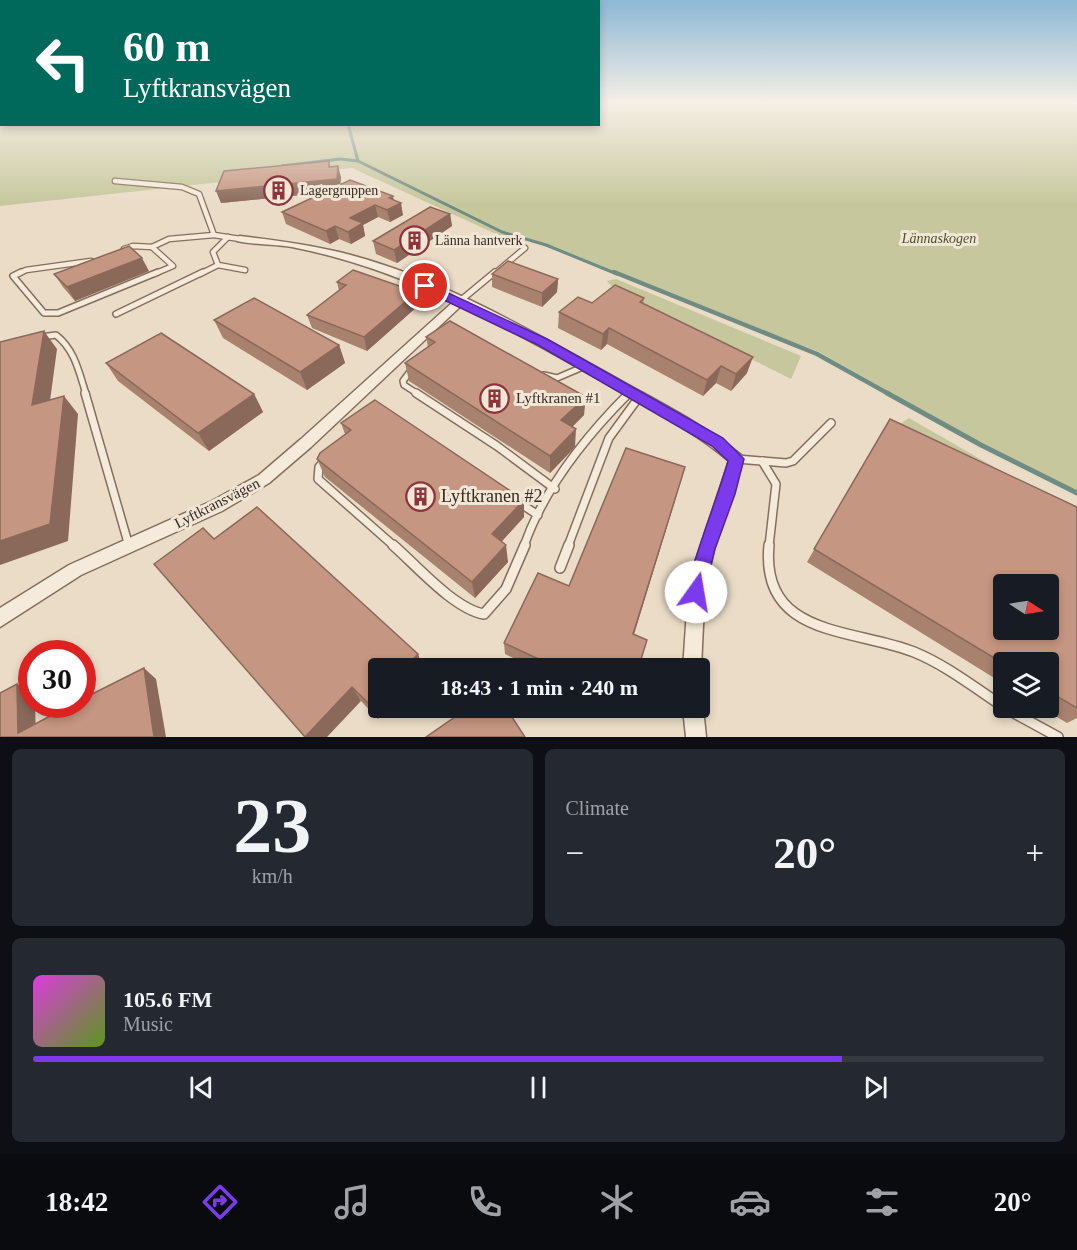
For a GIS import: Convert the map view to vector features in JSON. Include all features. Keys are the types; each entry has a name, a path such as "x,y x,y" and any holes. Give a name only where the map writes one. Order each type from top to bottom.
{"street":[{"path":"234,238 262,240 357,261 460,301 585,366 718,442 736,459 727,494 706,549 696,592 693,658"},
{"name":"Lyftkransvägen","path":"0,618 75,570 217,506 264,479 460,301"},
{"path":"694,718 696,737"}],"lane":[{"path":"115,181 182,187 199,194 214,235"},
{"path":"116,252 133,246 152,247 169,239 214,235 234,238"},
{"path":"218,265 213,252 234,238"},
{"path":"98,258 26,270 13,276 44,313 58,313 173,266 152,247"},
{"path":"460,301 525,248"},
{"path":"116,314 218,265 245,270"},
{"path":"28,341 56,335 67,344 77,364 129,546"},
{"path":"420,360 402,381 404,385 555,489"},
{"path":"532,368 557,378 585,366"},
{"path":"329,454 319,467 318,479 473,612 484,614 498,601 513,581 538,515 603,418 634,394"},
{"path":"560,568 609,438 634,394"},
{"path":"736,459 793,460 831,423"},
{"path":"762,461 776,484 769,549 774,587 794,615 827,630 866,638 914,652 993,700"},
{"path":"510,496 538,515"},
{"path":"1021,718 1058,737"}],"green space":[{"name":"Lännaskogen","path":"0,136 1077,136 1077,491 975,439 819,352 520,235 505,238 352,168 0,206"},
{"path":"616,279 801,356 791,379 617,292 607,281"},
{"path":"909,418 1034,490 893,429"}],"building":[{"path":"329,161 329,167 338,166 337,179 216,191 224,171"},
{"path":"350,180 393,196 389,198 401,203 387,210 375,205 350,218 363,223 348,232 335,226 326,231 282,212"},
{"path":"430,207 450,214 394,250 373,241"},
{"path":"129,246 142,258 67,287 54,274"},
{"path":"508,261 558,279 542,293 492,274"},
{"path":"353,270 417,292 364,337 307,315 346,285 337,282"},
{"path":"615,285 644,298 640,302 753,357 736,374 721,366 707,380 609,328 603,334 559,312 578,297 592,303"},
{"path":"254,298 339,345 300,372 214,320"},
{"name":"Lyftkranen #1","path":"450,321 586,397 561,420 576,429 550,456 405,363 435,342 426,337"},
{"path":"44,331 32,405 64,396 50,524 0,541 0,342"},
{"path":"161,333 254,394 198,433 106,363"},
{"name":"Lyftkranen #2","path":"375,400 524,500 492,534 506,545 472,582 317,459 320,453 351,430 341,423"},
{"path":"890,419 1077,507 1077,708 1059,697 1059,652 993,652 993,657 814,549"},
{"path":"626,448 685,467 633,634 647,640 641,658 536,658 504,643 538,573 569,586"},
{"path":"257,507 418,654 414,658 368,658 368,703 352,687 305,737 154,564 203,528 214,539"},
{"path":"144,668 154,737 0,737 0,693 17,684 18,733 46,718 96,718 96,692"},
{"path":"454,718 513,718 525,737 426,737"}],"waterway":[{"path":"351,136 358,161"},
{"path":"282,166 340,159 358,161"},
{"path":"358,161 502,232 546,245 617,274"},
{"path":"614,272 817,354 889,394"},
{"path":"887,393 981,445 1077,493"}],"place":[{"name":"Lagergruppen","path":"279,190"},
{"name":"Länna hantverk","path":"414,240"},
{"name":"Lyftkranen #1","path":"495,398"},
{"name":"Lyftkranen #2","path":"420,496"}],"route":[{"path":"425,286 543,342 718,442 736,459 727,494 706,549 696,592"}]}
